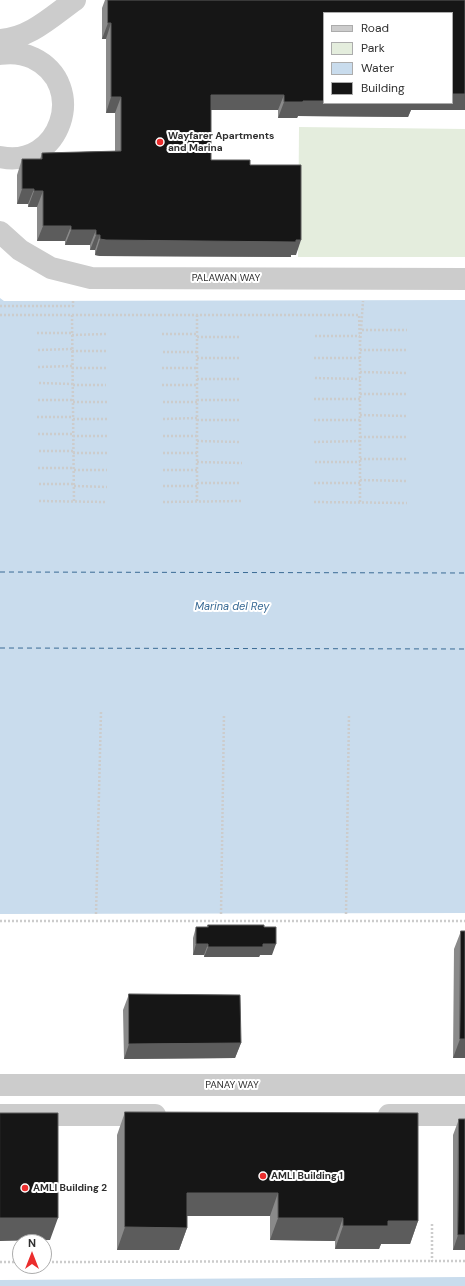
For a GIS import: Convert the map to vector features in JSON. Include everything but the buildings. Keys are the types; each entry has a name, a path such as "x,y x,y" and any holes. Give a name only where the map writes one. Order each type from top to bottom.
{"street":[{"path":"0,157 8,158 26,156 41,149 53,137 61,122 64,106 61,89 54,74 41,62 26,55 2,49 10,40 28,34 75,0"},
{"name":"PALAWAN WAY","path":"0,232 20,250 51,268 91,278 465,279"},
{"name":"PANAY WAY","path":"0,1085 465,1085"},
{"path":"0,1115 179,1115"},
{"path":"369,1115 465,1115"}],"path":[{"path":"360,344 363,300"},
{"path":"0,306 73,306 73,301"},
{"path":"0,315 359,315 360,502"},
{"path":"72,315 74,502"},
{"path":"197,315 197,502"},
{"path":"362,330 407,330"},
{"path":"37,333 106,334"},
{"path":"162,334 241,337"},
{"path":"315,336 360,336"},
{"path":"38,350 106,351"},
{"path":"360,350 407,350"},
{"path":"163,352 197,352"},
{"path":"197,358 240,358"},
{"path":"314,358 360,358"},
{"path":"38,367 107,368"},
{"path":"162,368 197,368"},
{"path":"360,372 407,373"},
{"path":"315,378 360,379"},
{"path":"197,379 241,379"},
{"path":"39,383 106,385"},
{"path":"162,385 197,385"},
{"path":"360,394 407,394"},
{"path":"314,399 360,399"},
{"path":"38,400 107,402"},
{"path":"163,402 241,400"},
{"path":"360,415 407,416"},
{"path":"37,417 107,419"},
{"path":"163,419 241,420"},
{"path":"314,420 360,420"},
{"path":"38,434 107,436"},
{"path":"163,436 197,436"},
{"path":"360,437 407,437"},
{"path":"197,441 241,442"},
{"path":"314,442 360,441"},
{"path":"39,451 107,453"},
{"path":"163,453 197,454"},
{"path":"315,462 407,459"},
{"path":"197,462 242,463"},
{"path":"38,468 107,470"},
{"path":"163,470 197,470"},
{"path":"314,483 407,481"},
{"path":"197,483 241,483"},
{"path":"39,484 107,487"},
{"path":"163,486 197,486"},
{"path":"39,501 107,502"},
{"path":"163,502 241,501"},
{"path":"314,502 407,503"},
{"path":"96,914 101,712"},
{"path":"221,914 224,714"},
{"path":"346,914 349,714"},
{"path":"0,921 465,921"},
{"path":"432,1224 432,1261"},
{"path":"52,1262 465,1261"},
{"path":"0,1262 12,1262"}],"green space":[{"path":"299,127 465,129 465,257 298,257"}],"water":[{"name":"Marina del Rey","path":"0,298 4,301 465,300 465,913 0,914"},
{"path":"465,1277 465,1286 0,1286 0,1280"}],"ferry route":[{"path":"0,572 465,573"},
{"path":"0,648 465,649"}],"place":[{"name":"Wayfarer Apartments and Marina","path":"160,142"},
{"name":"AMLI Building 1","path":"263,1176"},
{"name":"AMLI Building 2","path":"25,1188"}]}
